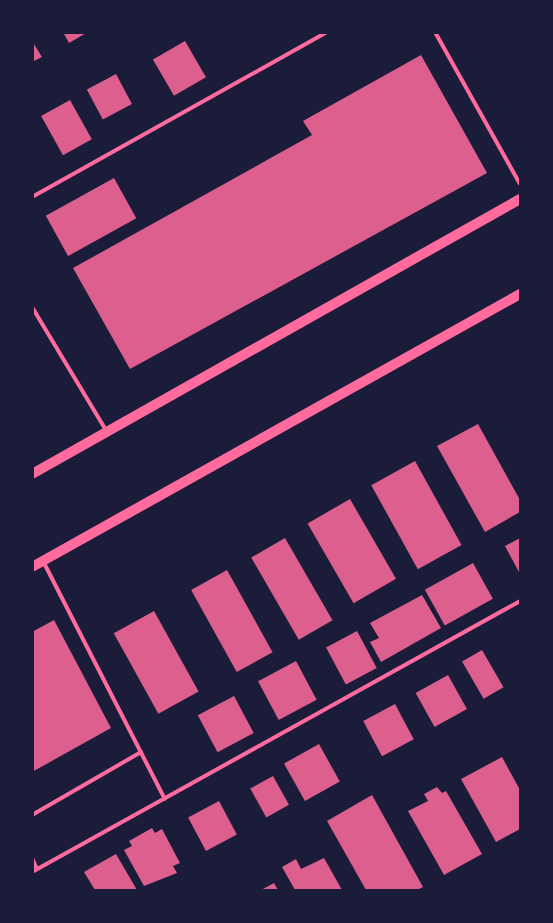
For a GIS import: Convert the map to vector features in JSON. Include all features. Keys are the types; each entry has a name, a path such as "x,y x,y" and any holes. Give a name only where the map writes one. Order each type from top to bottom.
{"main road":[{"path":"32,474 520,199"},
{"path":"32,567 520,294"}],"lane":[{"path":"32,197 327,32"},
{"path":"435,32 520,184"},
{"path":"32,308 107,432"},
{"path":"43,561 165,798"},
{"path":"32,872 520,601"},
{"path":"32,815 141,752"},
{"path":"32,858 37,869"}],"building":[{"path":"63,32 88,32 69,43"},
{"path":"32,41 42,57 32,62"},
{"path":"185,41 206,77 174,96 153,60"},
{"path":"421,55 487,173 130,369 73,268 312,135 303,121"},
{"path":"116,74 132,104 103,120 87,89"},
{"path":"70,100 92,139 63,155 41,116"},
{"path":"114,178 136,218 68,256 46,216"},
{"path":"478,424 520,500 520,512 485,532 437,446"},
{"path":"415,461 462,545 418,569 371,485"},
{"path":"350,499 396,579 354,603 308,524"},
{"path":"285,538 332,620 299,640 251,558"},
{"path":"520,538 520,574 505,546"},
{"path":"473,563 493,599 445,626 425,590"},
{"path":"227,570 273,652 237,672 191,590"},
{"path":"422,595 441,628 381,662 370,642 379,638 370,623"},
{"path":"154,611 199,691 158,714 114,633"},
{"path":"54,620 111,728 32,772 32,632"},
{"path":"357,631 377,668 346,685 326,647"},
{"path":"482,650 504,687 484,699 462,662"},
{"path":"296,661 317,700 279,720 258,681"},
{"path":"448,675 467,709 435,727 416,693"},
{"path":"234,696 254,733 218,752 198,715"},
{"path":"395,704 414,739 382,756 363,721"},
{"path":"319,744 340,782 305,801 284,763"},
{"path":"502,757 520,790 520,829 496,842 461,779"},
{"path":"273,776 289,805 266,817 250,789"},
{"path":"437,787 442,793 446,791 482,854 444,875 408,811 428,801 424,794"},
{"path":"372,795 423,887 417,890 366,890 327,821"},
{"path":"219,801 237,835 206,851 188,817"},
{"path":"152,828 155,833 162,829 180,863 173,866 177,873 144,886 124,850 132,846 129,841"},
{"path":"116,854 137,890 95,890 84,872"},
{"path":"324,858 342,890 295,890 282,867 296,859 301,869"},
{"path":"274,883 278,890 261,890"}]}
